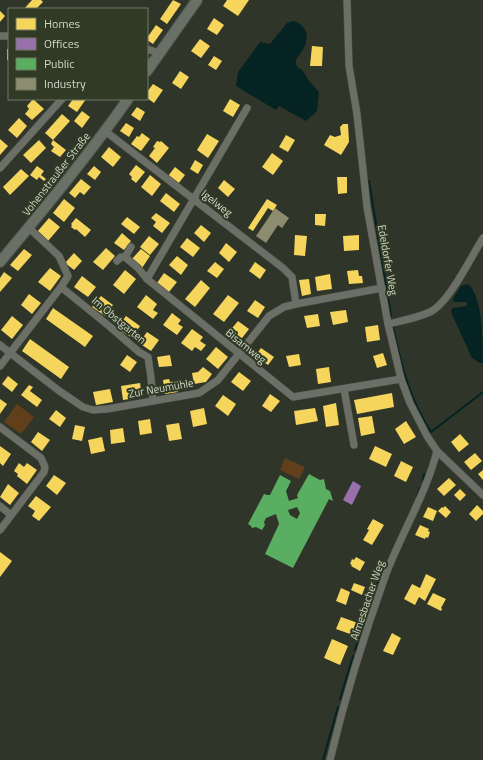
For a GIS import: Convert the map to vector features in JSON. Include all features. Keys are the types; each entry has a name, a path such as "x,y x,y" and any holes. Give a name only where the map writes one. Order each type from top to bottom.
{"main road":[{"path":"148,70 197,0"},
{"name":"Vohenstraußer Straße","path":"0,262 29,228 105,131 127,100"}],"street":[{"name":"Edeldorfer Weg","path":"347,0 349,66 357,114 367,207 388,324 401,379 418,421 437,451 483,495"},
{"path":"148,48 159,53"},
{"path":"0,168 61,100"},
{"path":"146,279 247,108"},
{"name":"Igelweg","path":"105,131 283,268 292,277 296,304"},
{"path":"0,366 68,276 59,256 29,228"},
{"path":"388,324 429,313 440,306 448,296 483,238"},
{"path":"117,261 121,257 125,257 131,247"},
{"name":"Bisamweg","path":"125,257 138,268 146,279 294,397 401,379"},
{"name":"Im Obstgarten","path":"60,287 110,326 139,352 148,357 153,401"},
{"name":"Zur Neumühle","path":"0,345 58,390 83,407 93,410 100,410 199,393 218,380 269,316 284,308 296,304 382,288"},
{"path":"344,389 354,445"},
{"path":"0,427 41,458 45,467 44,472 0,530"},
{"name":"Almesbacher Weg","path":"330,760 344,702 387,573 432,472 437,451"},
{"path":"0,506 12,515"}],"shaded area":[{"path":"17,404 34,417 21,434 4,422"},
{"path":"285,458 305,467 299,479 280,470"}],"water":[{"path":"293,21 305,29 307,38 296,64 319,92 317,111 306,121 279,106 276,110 236,86 238,72 260,42 270,44 287,23"},
{"path":"468,284 473,290 477,299 479,309 482,332 483,363 480,363 472,358 451,312 452,308 467,306 467,302 454,302 453,299 461,286"}],"building: Homes":[{"path":"32,0 41,0 43,2 37,8 25,8"},
{"path":"173,0 181,4 167,24 160,19"},
{"path":"227,0 249,0 238,16 223,6"},
{"path":"0,11 5,16 0,22"},
{"path":"214,18 224,25 217,35 207,29"},
{"path":"156,25 163,30 153,44 148,41 148,37"},
{"path":"200,39 210,46 201,58 191,51"},
{"path":"312,46 323,47 322,66 310,66"},
{"path":"7,49 8,49 8,60"},
{"path":"214,56 222,61 216,70 208,65"},
{"path":"180,71 189,77 181,89 172,83"},
{"path":"153,84 163,90 154,103 148,99 148,91"},
{"path":"230,99 240,105 233,117 223,111"},
{"path":"32,100 34,100 44,109 32,120 25,114 29,109 27,106"},
{"path":"72,100 85,100 77,112 68,106"},
{"path":"137,107 145,112 140,121 131,115"},
{"path":"82,111 90,117 82,128 74,121"},
{"path":"62,114 70,121 53,140 45,133"},
{"path":"19,118 27,126 17,138 8,130"},
{"path":"126,123 134,128 129,137 120,131"},
{"path":"343,124 348,124 349,142 341,155 324,145 330,135 335,137 341,135 340,127"},
{"path":"142,133 150,139 141,151 131,144 137,136 139,137"},
{"path":"207,134 219,141 208,158 197,150"},
{"path":"286,135 295,140 288,152 279,147"},
{"path":"0,139 8,146 0,155"},
{"path":"39,140 46,148 31,163 23,155"},
{"path":"53,140 66,150 60,157 51,151 54,147 51,144"},
{"path":"157,141 161,141 169,148 157,163 149,156 155,148 153,147"},
{"path":"109,147 121,157 113,167 101,157"},
{"path":"272,153 283,161 273,175 262,167"},
{"path":"195,160 203,165 198,174 190,169"},
{"path":"136,165 145,172 136,183 131,179 132,177 129,174"},
{"path":"37,166 44,171 41,175 46,179 44,181 39,177 37,180 30,175"},
{"path":"94,166 101,172 95,180 87,174"},
{"path":"175,167 185,175 178,184 168,176"},
{"path":"21,169 29,176 10,195 3,187"},
{"path":"150,175 161,184 152,196 141,187"},
{"path":"337,177 347,177 347,193 338,194"},
{"path":"81,179 91,187 84,195 80,192 75,198 69,193"},
{"path":"224,180 235,189 228,197 218,188"},
{"path":"166,193 180,204 174,212 160,201"},
{"path":"64,199 75,208 64,222 53,213"},
{"path":"267,199 277,205 273,211 268,208 253,231 248,228"},
{"path":"156,213 170,223 162,233 153,226 156,222 151,218"},
{"path":"315,214 326,214 325,226 315,225"},
{"path":"127,217 140,227 134,234 121,224"},
{"path":"49,218 60,227 48,241 37,232"},
{"path":"76,218 91,230 85,237 76,229 75,230 71,227 71,224"},
{"path":"201,225 211,233 204,242 194,233"},
{"path":"122,233 131,241 124,250 114,243"},
{"path":"295,235 307,236 305,256 294,255"},
{"path":"359,235 359,250 344,251 343,236"},
{"path":"149,236 159,244 150,255 140,247"},
{"path":"187,238 200,248 193,257 180,247"},
{"path":"226,243 237,252 229,262 219,253"},
{"path":"106,248 115,256 103,270 93,262"},
{"path":"24,249 32,255 18,271 10,265"},
{"path":"141,249 150,256 142,268 131,260"},
{"path":"74,253 82,261 74,270 65,263"},
{"path":"177,256 188,265 181,275 169,265"},
{"path":"215,262 224,269 217,278 207,271"},
{"path":"255,262 266,270 260,279 249,271"},
{"path":"50,268 61,276 50,291 38,282"},
{"path":"125,270 136,279 124,294 113,285"},
{"path":"358,270 359,276 362,276 363,283 349,284 347,271"},
{"path":"4,272 12,278 0,292 0,278"},
{"path":"164,273 177,282 169,292 157,283"},
{"path":"330,274 332,289 317,291 315,277"},
{"path":"82,276 96,287 88,297 74,287"},
{"path":"309,279 311,294 302,296 299,280"},
{"path":"201,280 210,288 195,307 185,299"},
{"path":"29,294 41,303 32,314 21,305"},
{"path":"146,295 157,304 153,310 158,313 153,319 137,307"},
{"path":"228,295 239,303 224,322 213,314"},
{"path":"101,296 113,305 105,316 92,307"},
{"path":"255,300 265,307 258,318 247,311"},
{"path":"53,308 93,336 85,347 46,319"},
{"path":"346,310 348,322 333,325 330,312"},
{"path":"172,313 181,320 178,324 183,327 177,335 163,325"},
{"path":"318,314 320,326 307,328 304,316"},
{"path":"12,316 23,325 12,339 1,330"},
{"path":"126,316 140,326 132,338 117,328"},
{"path":"238,321 249,329 239,342 228,333"},
{"path":"378,325 380,340 367,342 365,327"},
{"path":"192,329 203,337 200,341 206,345 201,351 195,347 192,351 181,343"},
{"path":"147,332 159,340 151,351 139,343"},
{"path":"30,339 69,367 61,379 22,351"},
{"path":"216,347 228,357 218,369 206,359"},
{"path":"261,348 274,357 268,365 255,356"},
{"path":"383,353 387,365 377,368 373,356"},
{"path":"299,354 301,365 289,367 286,356"},
{"path":"127,355 137,362 130,372 120,365"},
{"path":"170,355 172,366 159,367 157,357"},
{"path":"203,367 212,374 206,382 194,384 192,373 198,372"},
{"path":"329,367 331,382 318,384 316,369"},
{"path":"239,372 251,381 243,391 231,382"},
{"path":"8,376 18,384 12,392 2,384"},
{"path":"169,379 170,382 176,381 178,392 165,394 163,380"},
{"path":"140,383 142,397 123,400 121,386"},
{"path":"29,385 33,387 30,391 42,400 37,407 21,395"},
{"path":"110,389 113,402 96,405 93,392"},
{"path":"392,393 394,407 357,414 354,400"},
{"path":"270,394 280,401 271,412 262,406"},
{"path":"223,395 236,404 228,416 215,406"},
{"path":"0,399 7,404 0,414"},
{"path":"336,403 339,425 326,427 323,406"},
{"path":"204,408 207,424 193,427 190,411"},
{"path":"315,408 318,421 296,425 294,411"},
{"path":"56,410 66,418 60,427 49,419"},
{"path":"372,416 375,433 361,436 358,418"},
{"path":"150,419 152,433 140,435 138,421"},
{"path":"406,421 416,437 404,444 395,429"},
{"path":"179,423 182,439 169,441 166,425"},
{"path":"75,425 85,427 82,441 72,439"},
{"path":"123,428 125,442 111,444 110,430"},
{"path":"38,432 50,440 42,451 31,442"},
{"path":"460,434 469,444 459,452 451,442"},
{"path":"102,437 105,451 91,454 88,440"},
{"path":"0,446 11,454 3,466 0,463"},
{"path":"375,446 392,454 386,467 369,459"},
{"path":"475,453 482,461 471,470 464,462"},
{"path":"401,461 413,467 406,482 394,476"},
{"path":"19,463 24,467 27,463 37,470 27,484 17,476 18,474 14,471"},
{"path":"483,470 483,480 478,474"},
{"path":"54,475 66,483 57,495 46,486"},
{"path":"449,478 456,485 444,496 437,489"},
{"path":"8,484 19,493 10,505 0,497"},
{"path":"460,489 466,495 460,501 454,495"},
{"path":"36,496 51,507 39,521 32,516 35,511 28,506"},
{"path":"477,505 483,511 483,514 476,521 469,514"},
{"path":"445,506 451,512 446,518 438,511"},
{"path":"428,507 437,511 433,521 423,517"},
{"path":"373,519 384,525 372,545 363,540"},
{"path":"420,525 429,529 428,531 430,532 428,538 426,537 425,539 415,535"},
{"path":"0,552 12,561 0,577"},
{"path":"356,557 365,562 360,571 350,564 352,559 354,560"},
{"path":"426,574 436,579 425,601 419,597 415,605 404,599 412,584 420,588"},
{"path":"354,583 365,587 362,595 351,590"},
{"path":"341,588 350,592 346,605 336,601"},
{"path":"433,593 446,599 441,611 427,604"},
{"path":"341,617 358,623 353,635 336,629"},
{"path":"392,633 401,638 393,655 383,651"},
{"path":"332,639 348,646 340,665 324,658"}],"building: Offices":[{"path":"353,481 361,486 352,505 343,500"}],"building: Public":[{"path":"309,474 320,480 324,479 326,489 330,491 333,501 329,499 293,568 265,554 279,524 276,514 266,518 264,522 265,525 262,530 256,527 252,528 248,524 264,494 270,495 280,475 291,481 286,491 289,501 298,498 297,495","holes":["297,507 300,513 297,519 290,515 288,510"]}],"building: Industry":[{"path":"275,208 289,218 282,228 278,225 266,243 256,236"}],"waterway":[{"path":"369,181 391,316"},
{"path":"393,327 407,382 417,407 431,432 483,392"},
{"path":"423,480 424,474"},
{"path":"417,497 420,488"},
{"path":"381,576 385,566"},
{"path":"370,604 379,581"},
{"path":"365,618 368,610"},
{"path":"355,650 364,623"},
{"path":"340,699 353,656"},
{"path":"323,760 338,707"}]}
